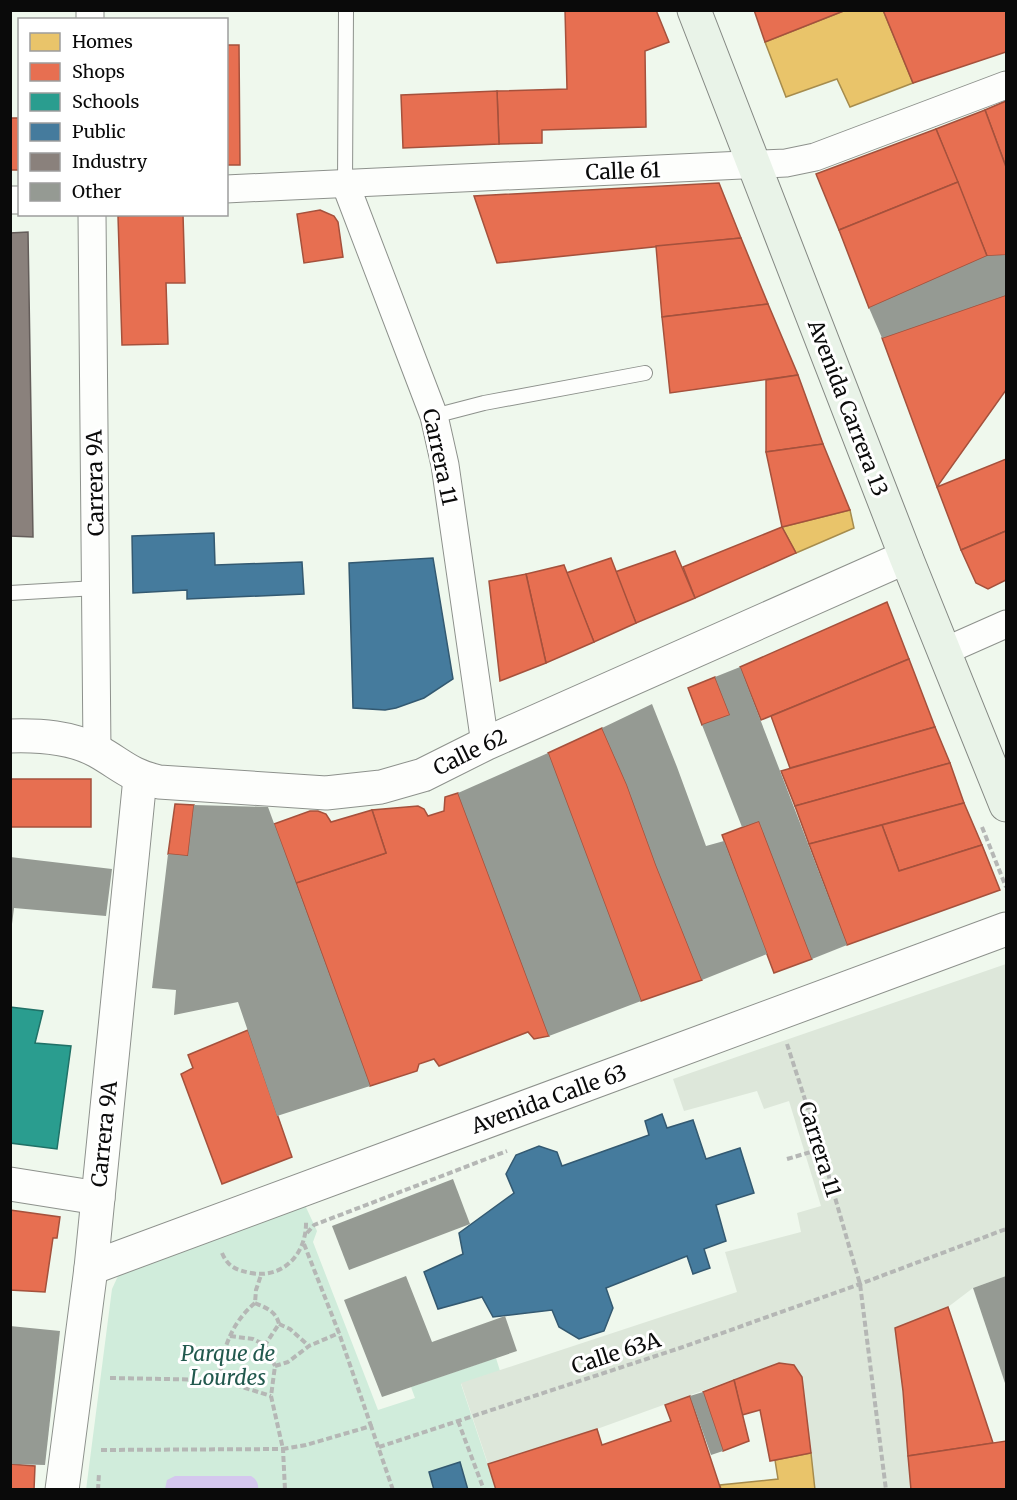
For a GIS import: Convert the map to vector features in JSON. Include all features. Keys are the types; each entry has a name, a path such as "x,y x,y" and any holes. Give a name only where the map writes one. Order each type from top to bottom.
{"main road":[{"name":"Avenida Carrera 13","path":"693,10 906,557 1006,805"}],"street":[{"name":"Calle 61","path":"228,189 754,166 815,157 1006,85"},
{"name":"Carrera 11","path":"345,183 434,417 445,465 484,744"},
{"name":"Carrera 9A","path":"92,216 97,751"},
{"name":"Calle 62","path":"10,736 35,735 65,740 97,751 140,778 182,784 326,792 381,787 423,775 484,744 906,557"},
{"path":"945,651 1006,624"},
{"name":"Carrera 9A","path":"62,1490 91,1268 140,778"},
{"name":"Avenida Calle 63","path":"91,1268 1006,929"},
{"path":"10,1184 98,1198"}],"lane":[{"path":"345,183 346,10"},
{"path":"434,417 484,403 645,373"},
{"path":"10,593 96,588"}],"path":[{"name":"Carrera 11","path":"777,1014 821,1149 860,1284 886,1490"},
{"path":"787,1159 821,1149"},
{"path":"211,1224 226,1263 237,1270 261,1275 275,1273 287,1266 297,1256 306,1234 314,1225"},
{"name":"Calle 63A","path":"379,1447 680,1348 860,1284 1006,1228"},
{"path":"304,1243 339,1333 393,1490"},
{"path":"220,1380 220,1370 230,1336 244,1312 255,1303 261,1275"},
{"path":"255,1303 272,1311 278,1318 279,1324 265,1345"},
{"path":"279,1324 290,1329 309,1346"},
{"path":"275,1366 288,1362 309,1346 339,1333"},
{"path":"230,1336 253,1340 265,1345 275,1366 271,1396 283,1449 285,1490"},
{"path":"111,1367 110,1378 220,1380 271,1396"},
{"path":"458,1421 484,1490"},
{"path":"101,1450 283,1449 306,1445 371,1426"}],"green space":[{"name":"Parque de Lourdes","path":"304,1203 317,1231 313,1242 378,1410 415,1398 411,1387 496,1358 500,1371 461,1384 496,1489 86,1490 112,1289 118,1276 128,1268"}],"shaded area":[{"path":"1006,964 1006,1276 973,1288 948,1307 895,1328 911,1489 815,1489 802,1377 794,1365 786,1363 779,1363 597,1429 488,1464 461,1383 737,1292 725,1252 801,1232 797,1213 821,1206 789,1101 764,1109 757,1091 684,1111 673,1079"},
{"path":"175,1476 251,1476 257,1482 258,1490 165,1489 167,1480"}],"building: Homes":[{"path":"846,10 883,10 913,83 850,107 837,79 786,97 765,42"},
{"path":"850,510 854,528 796,553 782,527"},
{"path":"811,1453 815,1490 721,1490 720,1485 778,1479 775,1460"}],"building: Shops":[{"path":"565,10 656,10 669,42 645,51 646,127 542,130 542,143 499,144 497,91 567,89"},
{"path":"754,10 846,10 765,42"},
{"path":"883,10 1006,10 1006,52 913,83"},
{"path":"228,45 239,45 240,165 228,165"},
{"path":"497,91 499,144 403,148 401,95"},
{"path":"1006,101 1006,167 985,110"},
{"path":"985,110 1006,167 1006,255 987,256 936,129"},
{"path":"10,118 18,118 18,170 10,170"},
{"path":"936,129 958,182 839,230 816,174"},
{"path":"958,182 987,256 869,308 839,230"},
{"path":"719,183 741,238 497,263 474,196"},
{"path":"320,210 334,216 338,222 343,257 304,263 297,214"},
{"path":"118,216 183,216 185,283 166,283 168,344 122,345"},
{"path":"741,238 768,304 662,317 656,246"},
{"path":"1006,295 1006,390 937,487 882,338"},
{"path":"768,304 798,375 670,393 662,317"},
{"path":"798,375 823,444 766,452 766,380"},
{"path":"823,444 850,510 782,527 766,452"},
{"path":"1006,459 1006,531 961,550 937,487"},
{"path":"782,527 796,553 695,598 683,567"},
{"path":"1006,531 1006,580 988,589 976,583 961,550"},
{"path":"675,551 695,598 636,623 615,572"},
{"path":"611,558 636,623 594,642 566,573"},
{"path":"564,565 594,642 546,663 526,574"},
{"path":"526,574 546,663 500,681 489,581"},
{"path":"887,602 909,659 761,720 740,667"},
{"path":"909,659 935,727 790,768 771,716"},
{"path":"715,677 730,715 702,725 688,688"},
{"path":"935,727 950,763 795,806 781,771"},
{"path":"602,728 627,785 702,980 641,1001 548,753"},
{"path":"950,763 964,803 809,844 795,806"},
{"path":"10,779 91,779 91,827 10,827"},
{"path":"458,793 549,1036 534,1039 528,1032 439,1066 434,1059 419,1064 417,1071 370,1086 296,883 386,853 372,810 418,806 424,809 428,816 444,811 445,797"},
{"path":"964,803 982,845 899,871 882,825"},
{"path":"175,804 194,805 188,856 168,854"},
{"path":"372,810 386,853 296,883 274,824 310,811 326,814 331,822"},
{"path":"759,821 812,959 774,973 722,835"},
{"path":"882,825 899,871 982,845 1000,890 847,945 809,844"},
{"path":"248,1030 292,1157 222,1184 181,1074 193,1068 188,1055"},
{"path":"10,1210 60,1217 57,1238 53,1238 45,1292 10,1290"},
{"path":"948,1307 993,1443 908,1456 895,1328"},
{"path":"779,1363 794,1365 802,1377 811,1453 770,1461 760,1410 742,1415 734,1380"},
{"path":"734,1380 749,1441 723,1451 703,1392"},
{"path":"690,1396 721,1490 496,1490 488,1464 597,1429 602,1445 671,1421 665,1405"},
{"path":"1006,1441 1006,1490 911,1490 908,1456"},
{"path":"10,1464 35,1466 34,1490 10,1490"}],"building: Schools":[{"path":"10,1007 43,1011 35,1043 71,1046 57,1149 10,1143"}],"building: Public":[{"path":"214,533 215,565 302,562 304,594 187,599 187,590 133,593 132,536"},
{"path":"433,558 453,679 424,698 396,708 385,710 353,708 349,563"},
{"path":"662,1114 667,1128 693,1120 706,1159 740,1148 754,1193 716,1205 726,1241 704,1249 710,1268 693,1274 687,1256 606,1288 613,1308 604,1331 579,1339 559,1327 552,1310 493,1317 482,1297 438,1309 424,1272 463,1254 459,1233 514,1193 506,1174 516,1155 539,1146 557,1152 562,1166 649,1135 645,1121"},
{"path":"460,1462 468,1490 434,1490 429,1472"}],"building: Industry":[{"path":"28,232 33,537 10,536 10,233"}],"building: Other":[{"path":"1006,255 1006,295 882,338 869,308 987,256"},
{"path":"740,667 847,945 812,959 759,821 742,827 702,725 730,715 715,677"},
{"path":"652,704 706,846 724,841 767,954 702,980 627,785 602,728"},
{"path":"548,753 641,1001 549,1036 458,793"},
{"path":"194,805 268,807 370,1086 277,1116 238,1002 174,1015 176,990 152,988 168,854 188,856"},
{"path":"10,857 112,869 106,916 14,908 12,924 10,924"},
{"path":"453,1179 470,1224 349,1270 332,1226"},
{"path":"406,1276 432,1342 505,1316 517,1351 382,1397 344,1300"},
{"path":"1006,1276 1006,1386 973,1288"},
{"path":"10,1326 60,1331 45,1465 10,1464"},
{"path":"703,1392 723,1451 711,1455 690,1396"}]}
